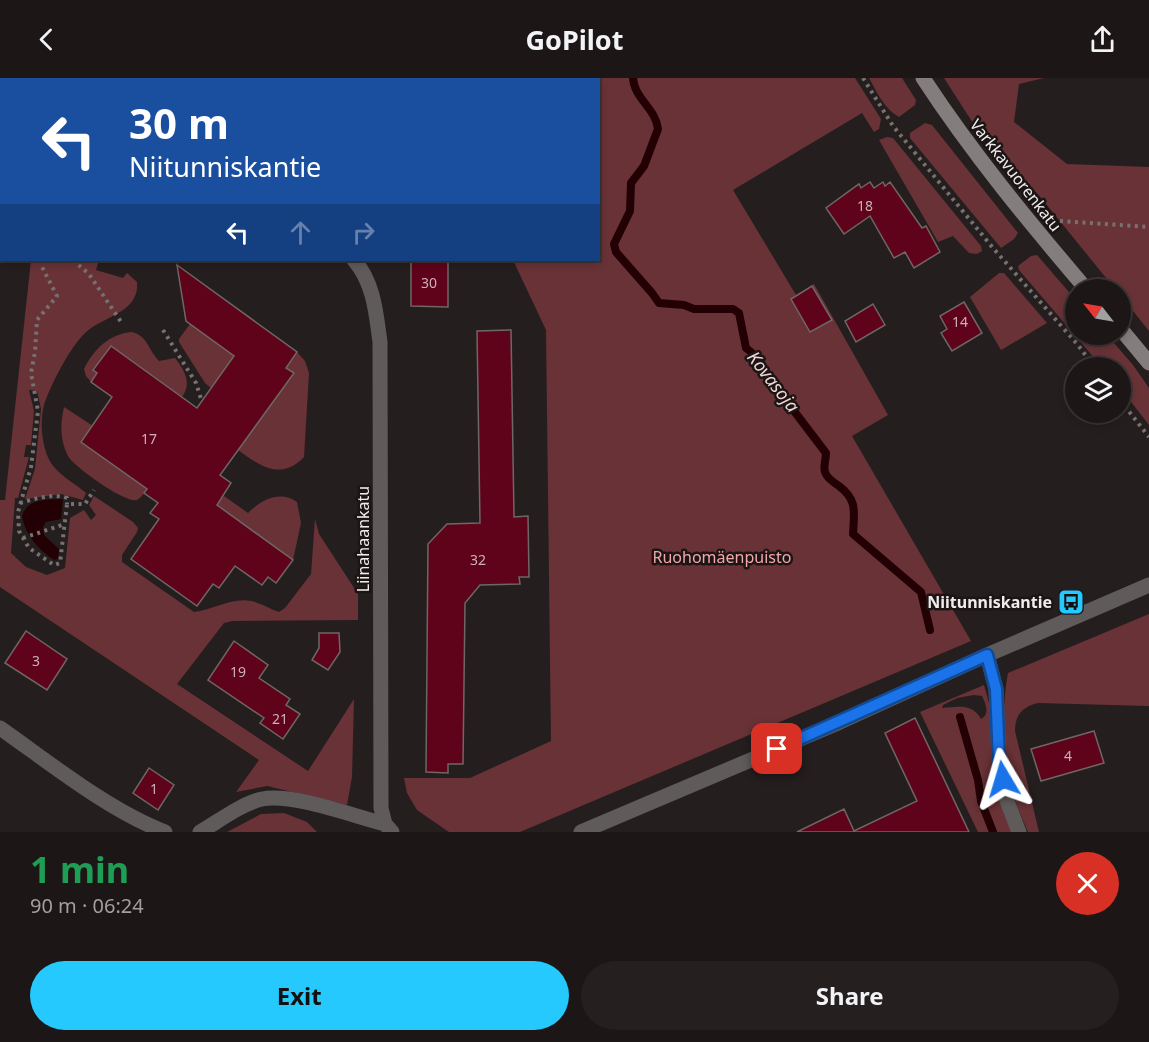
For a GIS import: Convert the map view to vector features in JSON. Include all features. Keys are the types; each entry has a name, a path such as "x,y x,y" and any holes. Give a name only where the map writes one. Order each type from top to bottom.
{"street":[{"name":"Varkkavuorenkatu","path":"922,78 986,167 1079,279"},
{"name":"Liinahaankatu","path":"355,261 362,269 373,295 380,342 381,808 389,828"},
{"path":"1131,341 1149,363"},
{"path":"581,832 840,722 1149,585"},
{"path":"987,655 996,689 999,760 1006,798 1019,832"},
{"path":"0,728 106,801 165,832"},
{"name":"Liinahaankatu","path":"200,832 244,807 261,800 275,799 302,802 389,828"}],"path":[{"path":"863,78 893,126 993,248 1087,357"},
{"path":"1060,221 1149,227"},
{"path":"20,503 43,497 67,498 60,563 54,565 29,548 19,531 18,512 20,503 31,467 38,411 32,373 37,320 57,296 42,267 42,261"},
{"path":"74,261 89,274 121,322"},
{"path":"163,330 196,382 202,402"},
{"path":"1131,414 1149,437"},
{"path":"67,504 85,504 94,490"},
{"path":"23,538 65,524"}],"green space":[{"name":"Ruohomäenpuisto","path":"600,78 855,78 881,119 879,129 874,132 862,113 733,190 796,295 814,284 888,415 852,436 971,641 520,832 449,832 417,810 407,793 404,778 470,778 551,741 546,330 513,261 600,261"},
{"path":"869,78 902,78 916,100 915,105 899,117 885,105"},
{"path":"944,78 1044,78 1019,84 1014,122 1067,164 1149,167 1149,331 1131,308 1131,279 1107,279 1042,199 971,120"},
{"path":"925,123 932,125 1018,233 1014,239 1001,248 910,138 910,133"},
{"path":"887,137 893,138 981,246 982,251 977,254 969,253 953,236 938,242 879,140"},
{"path":"1037,255 1065,287 1065,324 1019,270 1018,266 1031,256"},
{"path":"31,261 99,261 96,270 123,278 127,273 137,282 133,301 118,313 92,327 79,340 61,367 44,405 42,429 44,446 50,461 57,471 86,493 83,500 61,494 25,499 35,469 41,409 37,391 29,390 34,411 31,445 26,445 24,457 29,457 18,498 15,498 11,553 26,567 47,575 65,568 70,518 84,510 91,520 96,515 89,505 94,496 133,522 138,528 122,555 122,562 194,612 244,600 279,612 285,608 311,574 315,519 319,534 358,594 358,620 232,621 224,623 177,684 308,771 354,699 352,777 347,805 267,786 236,792 259,760 0,587 0,500 5,500"},
{"path":"999,273 1004,273 1047,323 1001,350 970,297"},
{"path":"190,324 234,356 211,388 205,383 179,342"},
{"path":"132,332 141,336 159,361 175,358 187,382 182,397 111,346 93,370 97,373 91,382 86,376 84,369 92,355 103,344 116,336"},
{"path":"1083,345 1116,345 1126,357 1093,357"},
{"path":"297,352 305,361 309,373 304,457 287,468 271,469 262,466 238,450 293,373 286,368"},
{"path":"1131,363 1149,388 1149,425 1131,402"},
{"path":"64,407 93,426 81,442 147,489 140,498 131,500 112,491 72,461 65,450 62,438"},
{"path":"224,496 248,513 271,498 291,498 297,502 301,523 293,560 216,504"},
{"path":"1149,614 1149,706 1038,703 1024,709 1018,716 1015,731 1039,832 1028,832 1014,797 1007,757 1004,715 1008,673"},
{"path":"984,685 989,703 998,782 1013,832 978,832 920,712","holes":["982,696 986,705 986,714 981,719 969,708 942,708 943,705 957,698"]},
{"path":"284,813 307,822 317,832 227,832 261,814"}],"shaded area":[{"path":"63,499 61,519 46,522 43,527 44,535 59,549 58,559 54,560 34,541 26,529 22,516 33,503"}],"building":[{"path":"870,182 874,188 883,182 885,186 890,182 922,228 926,226 940,252 914,268 905,252 894,258 870,216 844,234 826,208 859,184 861,188"},
{"path":"411,261 448,261 448,307 411,306"},
{"path":"177,265 297,352 286,368 294,373 220,475 231,483 217,505 293,560 276,583 268,577 262,585 235,566 219,588 213,584 197,606 131,559 159,519 150,513 158,503 144,493 147,489 81,442 112,397 91,382 97,373 93,370 111,346 197,408 234,356 186,321"},
{"path":"812,286 832,320 810,332 791,299"},
{"path":"964,302 982,333 952,351 941,333 947,329 940,316"},
{"path":"873,304 885,325 856,342 845,321"},
{"path":"511,330 514,517 528,516 529,577 519,577 520,584 480,585 465,603 463,764 448,764 448,773 426,772 428,544 447,524 480,523 477,331"},
{"path":"26,631 67,659 47,690 5,663"},
{"path":"319,633 339,633 340,652 328,670 312,660 319,648"},
{"path":"234,641 268,665 259,678 290,699 286,705 300,714 283,739 260,723 264,718 208,680"},
{"path":"915,718 969,832 797,832 844,809 854,831 917,801 885,733"},
{"path":"1094,731 1104,763 1041,781 1031,749"},
{"path":"149,768 174,785 158,810 133,793"}],"waterway":[{"name":"Kovasoja","path":"633,78 637,92 653,115 658,129 644,166 631,183 630,211 614,244 616,252 659,303 684,305 694,309 733,309 739,313 746,348 756,356 759,365 826,453 824,467 827,477 849,496 854,507 853,534 921,592 930,630"},
{"name":"Kovasoja","path":"960,717 978,780 981,801 993,832"}],"place":[{"name":"Niitunniskantie","path":"1071,602"}],"route":[{"path":"777,749 987,655 996,689 999,760 1003,779"}]}
